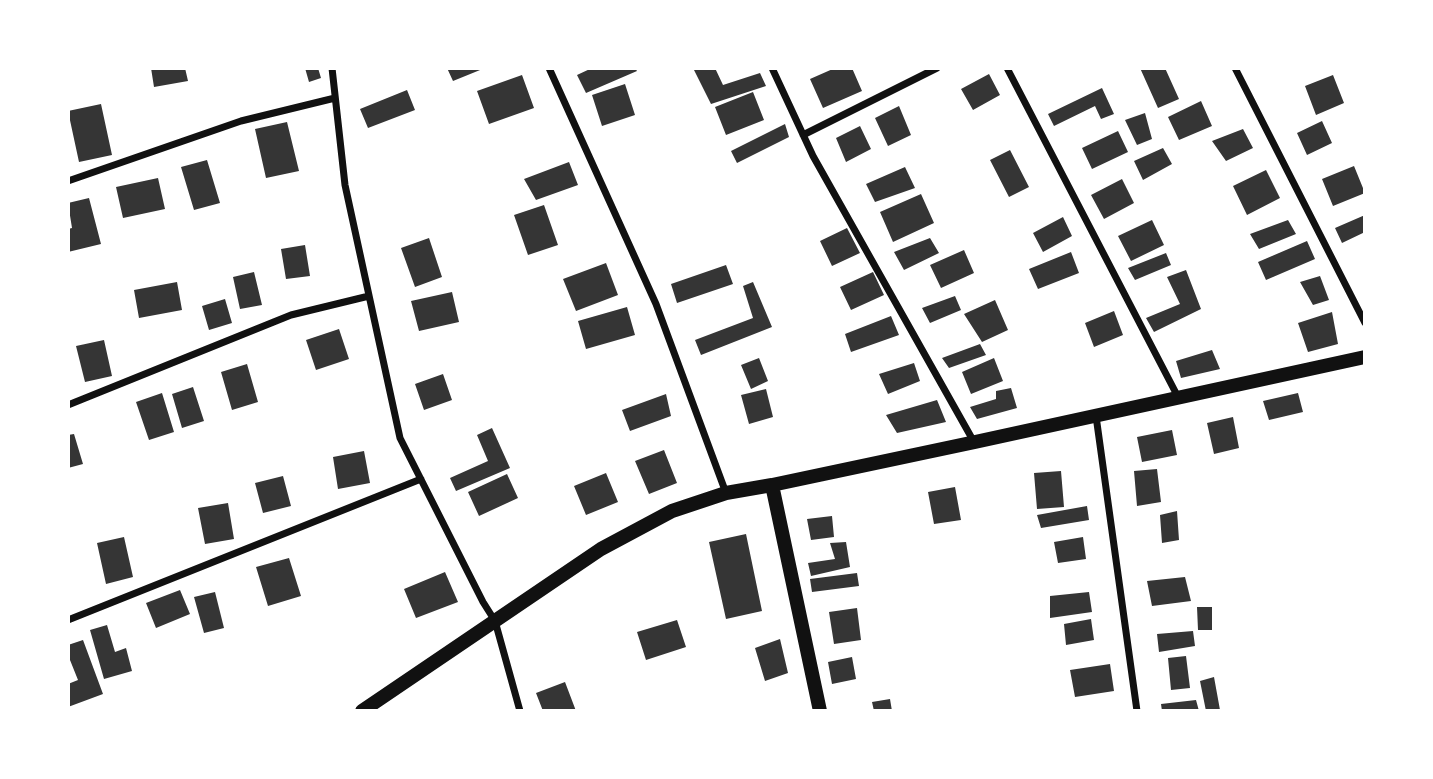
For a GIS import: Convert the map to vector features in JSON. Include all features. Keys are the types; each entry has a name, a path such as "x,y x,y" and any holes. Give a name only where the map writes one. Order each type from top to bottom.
{"main road":[{"path":"362,711 601,549 672,511 726,493 1365,357"},
{"path":"772,485 820,711"}],"street":[{"path":"332,68 345,184 400,438 495,621 520,711"},
{"path":"549,68 656,304 726,493"},
{"path":"772,68 813,156 975,442"},
{"path":"803,135 937,68"},
{"path":"1007,68 1179,397"},
{"path":"1235,68 1365,323"},
{"path":"68,181 241,121 335,98"},
{"path":"68,405 292,315 369,296"},
{"path":"1096,415 1137,711"},
{"path":"68,620 421,479"}],"building":[{"path":"151,68 185,68 188,81 154,87"},
{"path":"305,68 318,68 321,78 309,82"},
{"path":"447,68 485,68 453,81"},
{"path":"592,68 635,68 637,71 586,93 577,75"},
{"path":"693,68 715,68 723,85 760,73 766,86 711,104"},
{"path":"835,68 852,68 862,91 823,108 810,79"},
{"path":"1140,68 1165,68 1179,99 1158,108"},
{"path":"989,74 1000,95 973,110 961,89"},
{"path":"522,75 534,108 489,124 477,91"},
{"path":"1333,75 1344,103 1316,115 1305,86"},
{"path":"625,84 635,115 602,126 592,95"},
{"path":"1102,88 1114,114 1101,119 1095,106 1054,126 1048,114"},
{"path":"407,90 415,110 368,128 360,109"},
{"path":"753,92 764,120 726,135 715,107"},
{"path":"1201,101 1212,126 1179,140 1168,117"},
{"path":"101,104 112,155 79,162 68,111"},
{"path":"899,106 911,135 888,146 875,118"},
{"path":"1145,113 1152,139 1137,145 1125,120"},
{"path":"1322,121 1332,143 1307,155 1297,133"},
{"path":"287,122 299,171 266,178 255,129"},
{"path":"785,124 789,137 737,163 731,151"},
{"path":"860,126 871,149 846,162 836,138"},
{"path":"1243,129 1253,148 1226,161 1212,141"},
{"path":"1118,131 1128,152 1092,169 1082,148"},
{"path":"1163,148 1172,164 1143,180 1134,161"},
{"path":"1010,150 1029,187 1009,197 990,160"},
{"path":"207,160 220,203 194,210 181,167"},
{"path":"569,162 578,185 536,200 524,179"},
{"path":"1354,166 1365,193 1333,206 1322,179"},
{"path":"905,167 915,188 875,202 866,184"},
{"path":"1266,170 1280,198 1247,215 1233,186"},
{"path":"158,178 165,209 123,218 116,187"},
{"path":"1122,179 1134,203 1104,219 1091,195"},
{"path":"921,194 934,223 893,242 880,212"},
{"path":"89,198 101,244 68,252 68,229 72,228 68,203"},
{"path":"544,205 558,245 528,255 514,215"},
{"path":"1365,215 1365,232 1342,243 1335,228"},
{"path":"1063,217 1072,236 1043,252 1033,233"},
{"path":"1152,220 1164,245 1131,261 1118,236"},
{"path":"1288,220 1296,234 1259,249 1250,234"},
{"path":"847,228 860,253 832,266 820,241"},
{"path":"429,238 442,277 415,287 401,248"},
{"path":"930,238 939,253 904,270 894,252"},
{"path":"1307,241 1315,259 1266,280 1258,262"},
{"path":"305,245 310,276 286,279 281,249"},
{"path":"964,250 974,273 941,288 930,265"},
{"path":"1071,252 1079,273 1038,289 1029,269"},
{"path":"1166,253 1171,265 1135,280 1128,268"},
{"path":"606,263 618,295 576,311 563,279"},
{"path":"726,265 733,284 677,303 671,284"},
{"path":"1186,270 1201,309 1154,332 1146,318 1180,304 1167,277"},
{"path":"254,272 262,305 240,309 233,277"},
{"path":"873,272 884,295 851,310 840,287"},
{"path":"1320,276 1329,300 1313,305 1300,282"},
{"path":"177,282 182,310 139,318 134,290"},
{"path":"753,282 772,327 701,355 695,340 753,318 743,286"},
{"path":"452,292 459,322 419,331 411,301"},
{"path":"955,296 961,310 930,323 922,308"},
{"path":"225,299 232,323 209,330 202,306"},
{"path":"995,300 1008,330 982,342 964,314"},
{"path":"627,307 635,335 586,349 578,321"},
{"path":"1114,311 1123,335 1094,347 1085,323"},
{"path":"1332,312 1338,344 1308,352 1298,323"},
{"path":"891,316 899,335 851,352 845,334"},
{"path":"339,329 349,359 316,370 306,340"},
{"path":"104,340 112,376 85,382 76,346"},
{"path":"980,344 986,355 949,368 942,358"},
{"path":"1212,350 1220,369 1181,378 1176,361"},
{"path":"759,358 768,381 751,389 741,365"},
{"path":"994,358 1003,381 971,394 962,372"},
{"path":"914,363 920,381 888,394 879,374"},
{"path":"247,364 258,402 232,410 221,372"},
{"path":"443,374 452,400 424,410 415,384"},
{"path":"193,387 204,421 182,428 172,394"},
{"path":"1011,388 1017,408 977,419 970,407 996,399 996,391"},
{"path":"766,389 773,417 749,424 741,395"},
{"path":"162,393 174,432 149,440 136,402"},
{"path":"1298,393 1303,412 1269,420 1263,401"},
{"path":"666,394 671,416 630,431 622,410"},
{"path":"937,400 946,422 897,433 886,415"},
{"path":"1233,417 1239,448 1214,454 1207,423"},
{"path":"492,428 510,468 456,491 450,478 488,461 477,435"},
{"path":"1172,430 1177,455 1142,462 1137,437"},
{"path":"74,434 83,464 68,468 68,435"},
{"path":"664,450 677,483 649,494 635,461"},
{"path":"364,451 370,483 338,489 333,457"},
{"path":"1157,469 1161,502 1137,506 1134,471"},
{"path":"1061,471 1064,507 1037,509 1034,473"},
{"path":"606,473 618,502 586,515 574,486"},
{"path":"507,474 518,498 479,516 468,492"},
{"path":"283,476 291,506 263,513 255,483"},
{"path":"955,487 961,520 934,524 928,492"},
{"path":"228,503 234,539 205,544 198,508"},
{"path":"1087,506 1089,520 1041,528 1037,515"},
{"path":"1177,511 1179,540 1162,543 1160,515"},
{"path":"832,516 834,537 811,540 807,519"},
{"path":"746,534 762,611 726,619 709,542"},
{"path":"124,537 133,577 106,584 97,543"},
{"path":"1083,537 1086,559 1058,563 1054,542"},
{"path":"846,542 850,567 811,576 808,563 835,559 830,543"},
{"path":"289,558 301,596 268,606 256,567"},
{"path":"445,572 458,602 416,618 404,589"},
{"path":"857,573 859,586 812,592 810,579"},
{"path":"1185,577 1191,601 1152,606 1147,581"},
{"path":"180,590 190,614 156,628 146,603"},
{"path":"215,592 224,628 204,633 194,597"},
{"path":"1089,592 1092,612 1050,618 1050,596"},
{"path":"1197,607 1212,607 1212,630 1198,630"},
{"path":"857,608 861,640 834,644 829,612"},
{"path":"1091,619 1094,640 1066,645 1064,624"},
{"path":"677,620 686,647 646,660 637,632"},
{"path":"107,625 115,652 126,648 132,671 104,679 90,630"},
{"path":"1193,631 1195,646 1159,652 1157,634"},
{"path":"780,639 788,673 765,681 755,648"},
{"path":"83,640 103,694 68,707 68,684 78,680 68,655 68,645"},
{"path":"1186,656 1190,688 1171,690 1168,658"},
{"path":"852,657 856,679 832,684 828,662"},
{"path":"1110,664 1114,691 1075,697 1070,670"},
{"path":"1214,677 1220,710 1206,711 1200,681"},
{"path":"565,682 576,711 543,711 536,693"},
{"path":"890,699 892,711 874,711 872,702"},
{"path":"1196,700 1199,711 1162,711 1161,704"}]}
